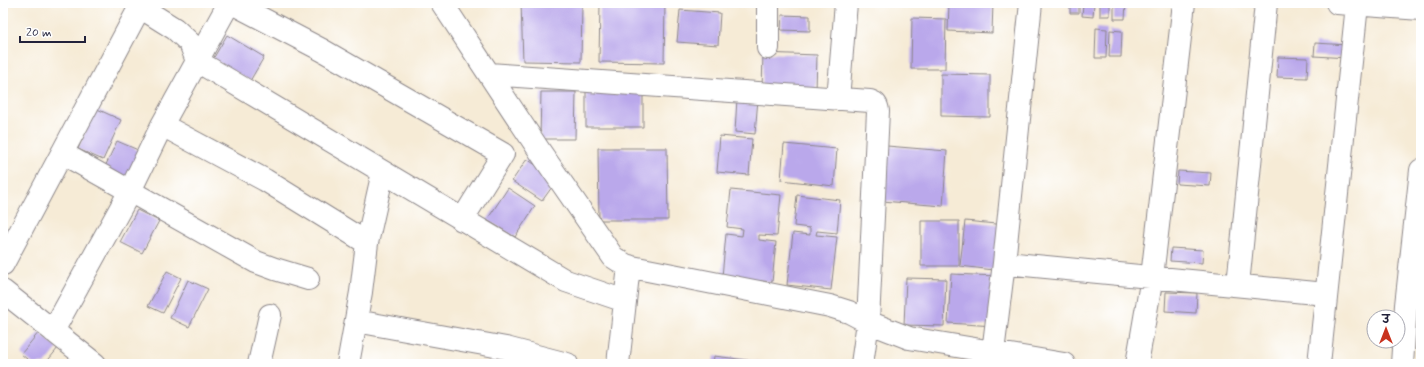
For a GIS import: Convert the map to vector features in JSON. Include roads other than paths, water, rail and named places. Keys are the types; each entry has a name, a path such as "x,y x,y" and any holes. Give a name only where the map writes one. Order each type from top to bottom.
{"street":[{"path":"53,331 130,191 162,125 231,3 322,50 503,154 462,220"},
{"path":"442,3 541,153 621,262 625,301 618,364"},
{"path":"768,3 768,48"},
{"path":"838,99 846,3"},
{"path":"993,352 1004,263 1031,3"},
{"path":"1137,364 1152,277 1184,3"},
{"path":"1238,285 1266,3"},
{"path":"1319,364 1326,294 1347,4 1421,9"},
{"path":"3,264 141,5 175,29 190,42 197,61 566,281 625,301"},
{"path":"489,74 870,101 877,105 878,111 868,322 862,364"},
{"path":"162,125 265,180 367,243"},
{"path":"62,153 256,262 275,270 308,279"},
{"path":"1402,364 1414,306 1421,170"},
{"path":"348,364 361,292 367,243 383,172"},
{"path":"621,262 830,306 849,312 868,322 909,338 1064,364"},
{"path":"1004,263 1326,294"},
{"path":"3,291 95,364"},
{"path":"259,364 270,316"},
{"path":"356,320 506,348 567,364"}]}
